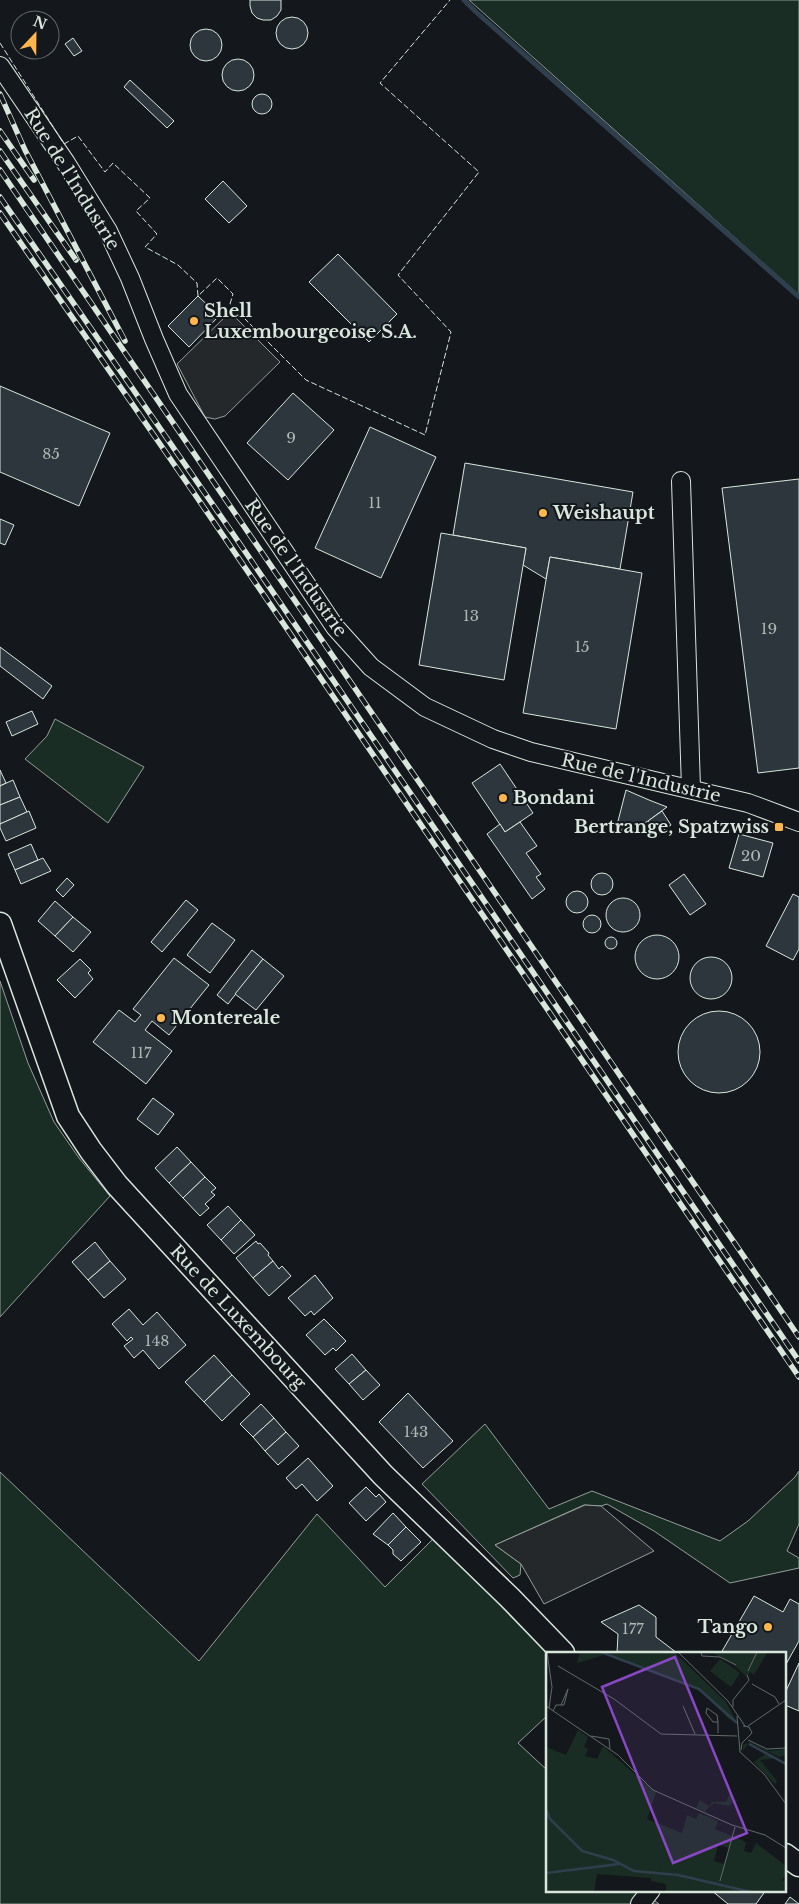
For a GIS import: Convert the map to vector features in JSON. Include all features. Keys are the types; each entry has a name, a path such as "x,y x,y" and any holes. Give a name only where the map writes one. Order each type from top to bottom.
{"main road":[{"name":"Rue de Luxembourg","path":"0,924 68,1116 91,1151 117,1185 383,1475 510,1598 562,1652"},
{"path":"786,1856 799,1865"}],"street":[{"name":"Rue de l'Industrie","path":"0,66 66,163 108,231 130,278 178,394 335,627 371,667 425,707 493,739 531,752 691,788 748,803 799,822"},
{"path":"681,481 691,788"},
{"path":"640,1904 649,1892"}],"green space":[{"path":"469,0 799,0 799,295"},
{"path":"55,719 144,767 108,823 25,759 47,736"},
{"path":"0,981 28,1063 54,1122 79,1158 110,1196 0,1317"},
{"path":"485,1424 549,1509 592,1491 720,1541 748,1521 799,1471 799,1524 787,1551 799,1558 799,1568 730,1583 654,1531 607,1504 601,1506 584,1505 495,1545 521,1564 520,1575 513,1578 422,1484"},
{"path":"0,1472 199,1661 317,1514 385,1587 434,1538 546,1652 546,1717 518,1743 546,1769 546,1892 645,1892 659,1904 0,1904"}],"shaded area":[{"path":"230,312 280,362 225,416 215,419 205,417 177,364"},
{"path":"585,1505 601,1506 654,1551 544,1604 521,1564 495,1545"}],"building":[{"path":"250,0 281,0 281,10 271,20 263,20 257,18 252,13"},
{"path":"292,17 298,18 303,22 307,27 307,39 303,44 298,48 292,49 286,48 281,44 277,39 276,33 277,27 281,22 286,18"},
{"path":"206,29 212,30 217,34 221,39 221,51 217,56 212,60 206,61 200,60 195,56 191,51 190,45 191,39 195,34 200,30"},
{"path":"73,38 82,51 74,56 65,44"},
{"path":"238,59 244,60 249,64 253,69 253,81 249,86 244,90 238,91 232,90 227,86 223,81 222,75 223,69 227,64 232,60"},
{"path":"130,80 174,121 167,128 124,87"},
{"path":"262,94 269,97 272,104 269,111 262,114 255,111 252,104 255,97"},
{"path":"223,181 247,206 229,223 205,199"},
{"path":"338,254 397,314 369,342 309,282"},
{"name":"Shell Luxembourgeoise S.A.","path":"198,296 219,316 189,347 168,326"},
{"path":"0,386 110,433 79,506 0,472"},
{"path":"293,393 334,430 288,480 247,443"},
{"path":"370,427 436,457 381,578 315,548"},
{"name":"Weishaupt","path":"465,463 633,492 620,569 550,557 546,579 523,565 526,548 453,535"},
{"path":"799,479 799,768 758,773 722,488"},
{"path":"0,519 14,525 5,545 0,543"},
{"path":"441,533 526,548 504,680 419,665"},
{"path":"550,557 642,573 616,729 523,713"},
{"path":"0,647 52,686 43,699 0,666"},
{"path":"32,711 38,724 12,736 6,722"},
{"name":"Bondani","path":"500,764 533,813 505,832 472,783"},
{"path":"0,770 6,783 0,786"},
{"path":"13,780 20,797 0,805 0,786"},
{"path":"626,790 667,807 648,821 625,834 617,825"},
{"path":"20,797 27,812 0,824 0,805"},
{"path":"29,811 36,828 6,841 0,824"},
{"path":"662,811 671,825 657,835 648,821"},
{"path":"520,822 537,846 526,853 541,874 536,877 545,889 532,899 487,834 500,824 505,832"},
{"path":"739,834 773,843 763,877 729,868"},
{"path":"31,844 38,860 15,870 8,854"},
{"path":"43,858 51,871 21,884 15,870"},
{"path":"602,873 612,880 613,884 606,894 602,895 592,888 591,884 598,874"},
{"path":"684,874 706,904 690,915 669,885"},
{"path":"67,878 74,885 63,897 56,890"},
{"path":"577,891 587,898 588,902 581,912 577,913 567,906 566,902 573,892"},
{"path":"793,894 799,897 799,949 793,960 766,946"},
{"path":"623,898 630,899 635,903 639,908 639,922 635,927 630,931 623,932 616,931 611,927 607,922 606,915 607,908 611,903 616,899"},
{"path":"186,900 198,910 162,952 151,942"},
{"path":"55,901 73,917 55,936 38,921"},
{"path":"592,915 598,918 601,924 598,930 592,933 586,930 583,924 586,918"},
{"path":"73,917 91,932 73,952 55,936"},
{"path":"212,923 235,940 210,973 187,955"},
{"path":"657,935 669,939 675,945 679,957 675,969 669,975 657,979 645,975 639,969 635,957 639,945 645,939"},
{"path":"609,937 613,937 617,943 613,949 609,949 605,945 605,941"},
{"path":"252,950 263,959 228,1004 217,995"},
{"path":"715,957 723,960 729,966 732,978 729,990 723,996 707,999 699,996 693,990 690,974 693,966 699,960"},
{"name":"Montereale","path":"174,958 209,985 169,1035 152,1021 145,1030 172,1051 146,1084 93,1042 119,1010 135,1022 141,1015 133,1009"},
{"path":"80,959 91,970 88,973 93,979 75,998 57,980"},
{"path":"263,959 284,976 256,1010 235,994"},
{"path":"719,1011 735,1014 748,1023 757,1036 760,1052 757,1068 748,1081 735,1090 719,1093 703,1090 690,1081 681,1068 678,1052 681,1036 690,1023 703,1014"},
{"path":"153,1098 174,1114 158,1135 137,1119"},
{"path":"177,1147 191,1162 169,1183 155,1168"},
{"path":"191,1162 205,1177 183,1198 169,1183"},
{"path":"205,1177 216,1188 211,1192 215,1195 205,1204 209,1208 200,1216 183,1198"},
{"path":"228,1206 241,1220 221,1240 207,1225"},
{"path":"241,1220 255,1235 234,1254 221,1240"},
{"path":"256,1241 269,1253 268,1255 273,1261 253,1278 236,1258"},
{"path":"95,1242 110,1261 88,1280 72,1262"},
{"path":"110,1261 126,1279 104,1298 88,1280"},
{"path":"273,1261 279,1269 282,1266 291,1276 269,1296 253,1278"},
{"path":"315,1275 333,1298 314,1315 311,1311 305,1316 288,1298"},
{"path":"129,1309 143,1325 157,1312 186,1345 159,1369 143,1350 134,1358 124,1346 133,1339 131,1337 127,1341 112,1324"},
{"path":"324,1319 346,1341 336,1351 333,1348 325,1355 306,1335"},
{"path":"352,1354 366,1370 349,1384 335,1369"},
{"path":"214,1355 232,1375 204,1402 185,1382"},
{"path":"366,1370 380,1385 363,1400 349,1384"},
{"path":"232,1375 250,1394 222,1421 204,1402"},
{"path":"408,1393 453,1441 423,1468 379,1422"},
{"path":"261,1404 274,1418 253,1437 240,1424"},
{"path":"274,1418 286,1432 265,1451 253,1437"},
{"path":"286,1432 299,1446 278,1465 265,1451"},
{"path":"308,1458 333,1486 317,1501 302,1484 296,1489 286,1478"},
{"path":"366,1487 376,1497 379,1494 386,1502 366,1521 349,1503"},
{"path":"393,1513 406,1527 388,1545 373,1534"},
{"path":"406,1527 421,1542 401,1561 393,1554 393,1550 388,1545"},
{"name":"Tango","path":"754,1596 783,1612 790,1599 799,1604 799,1641 786,1664 786,1652 722,1652"},
{"name":"Tango","path":"639,1605 656,1617 656,1637 676,1652 617,1652 618,1634 601,1622"},
{"path":"799,1663 799,1711 786,1705 786,1691"},
{"path":"713,1892 765,1892 756,1904 728,1904"},
{"path":"790,1897 799,1904 785,1904"}],"waterway":[{"path":"464,0 799,297"}],"railway":[{"path":"0,94 25,150 125,341"},
{"path":"0,131 34,180"},
{"path":"0,151 76,260"},
{"path":"0,170 799,1337"},
{"path":"0,197 799,1361"},
{"path":"0,213 799,1377"}],"fence":[{"path":"0,43 64,144 78,136 105,172 113,163 150,198 136,211 157,234 145,247 178,265 197,283 198,296 217,278 233,294 230,304 306,380 425,435 451,332 398,275 479,172 380,83 450,0"}],"place":[{"name":"Shell Luxembourgeoise S.A.","path":"194,321"},
{"name":"Weishaupt","path":"543,513"},
{"name":"Bondani","path":"503,798"},
{"name":"Bertrange, Spatzwiss","path":"779,827"},
{"name":"Montereale","path":"161,1018"},
{"name":"Tango","path":"768,1627"}]}
